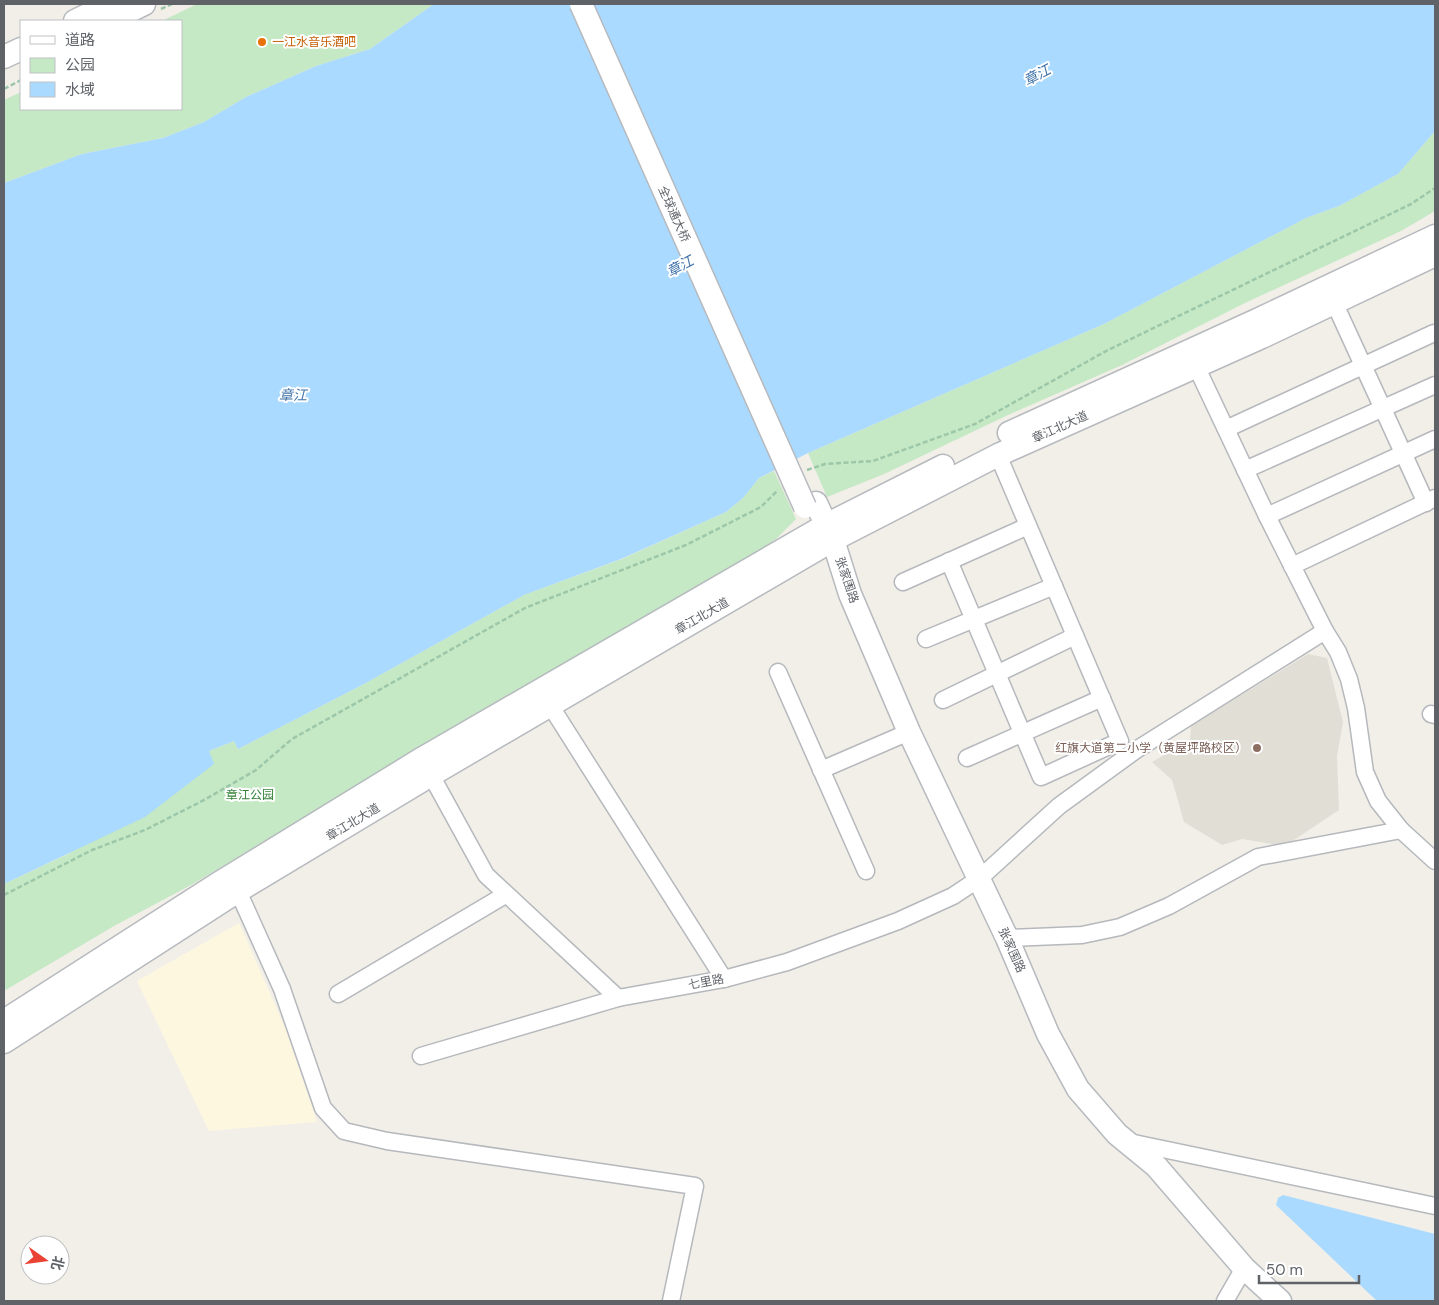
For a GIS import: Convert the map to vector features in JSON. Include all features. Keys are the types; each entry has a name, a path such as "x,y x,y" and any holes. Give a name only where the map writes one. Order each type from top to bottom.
{"main road":[{"path":"77,20 110,4"},
{"path":"112,20 144,4"},
{"name":"全球通大桥","path":"581,4 810,505"},
{"name":"全球通大桥","path":"596,4 810,505"},
{"path":"4,57 20,49"},
{"path":"4,74 20,66"},
{"name":"章江北大道","path":"4,1021 211,888 415,764 992,440 1255,321 1435,236"},
{"name":"章江北大道","path":"4,1042 238,891 550,705 824,536 1435,255"},
{"name":"张家围路","path":"810,505 909,732 980,878 1048,1034 1078,1089 1126,1141 1156,1166 1244,1268 1280,1301"}],"street":[{"path":"1292,566 1430,500 1403,454 1334,302"},
{"path":"1226,429 1434,333"},
{"path":"1196,366 1267,516 1325,631 1338,652 1349,679 1365,772 1378,801 1401,830 1435,861"},
{"path":"1245,470 1435,385"},
{"path":"1267,516 1435,440"},
{"path":"949,561 1041,777 1120,741 998,455"},
{"path":"903,582 1028,526"},
{"path":"926,639 1054,586"},
{"name":"七里路","path":"421,1056 618,998 724,978 787,962 889,924 953,896 980,878 1059,806 1136,750 1325,631"},
{"path":"942,700 1075,636"},
{"path":"778,672 866,871"},
{"path":"967,758 1102,698"},
{"path":"550,705 724,978"},
{"path":"821,770 909,732"},
{"path":"431,775 486,875 618,998"},
{"path":"1007,938 1082,935 1120,926 1169,906 1258,857 1401,830"},
{"path":"238,891 282,989 323,1108 344,1131 387,1141 695,1186 671,1301"},
{"path":"338,994 505,894"},
{"path":"1126,1141 1435,1206"},
{"path":"1224,1301 1244,1268"}],"path":[{"path":"4,89 20,81"},
{"path":"803,472 824,464 873,461 974,424 1108,350 1411,204 1435,188"},
{"path":"4,895 92,850 145,830 206,799 256,770 292,739 525,608 694,542 762,507 779,489"}],"shaded area":[{"name":"红旗大道第二小学（黄屋坪路校区）","path":"1308,654 1327,658 1343,722 1337,756 1339,810 1285,846 1242,839 1222,845 1184,822 1172,780 1152,762 1190,740 1191,726"},
{"path":"239,923 286,1030 317,1122 209,1131 137,981"}],"green space":[{"path":"197,4 434,4 370,49 316,66 246,97 204,122 163,138 82,154 4,183 4,100 20,92 20,110 182,110 182,20 164,20"},
{"path":"1435,131 1435,211 1401,231 1247,302 1122,365 1008,415 884,474 827,497 808,453 1104,324 1306,218 1339,206 1398,174"},
{"name":"章江公园","path":"774,471 796,519 776,539 745,561 427,744 191,885 114,926 4,991 4,884 68,854 209,751 234,741 238,749 364,684 524,595 622,559 726,512 743,498 759,478"}],"water":[{"name":"章江","path":"434,4 1435,4 1435,131 1398,174 1339,206 1306,218 1104,324 808,453 759,478 743,498 726,512 621,559 524,595 364,684 238,749 234,741 209,751 214,764 145,817 4,884 4,183 82,154 163,138 204,122 246,97 316,66 370,49"},
{"path":"1283,1195 1435,1234 1435,1301 1377,1301 1276,1205 1278,1198"}],"place":[{"name":"一江水音乐酒吧","path":"262,42"},
{"name":"红旗大道第二小学（黄屋坪路校区）","path":"1257,748"}]}
